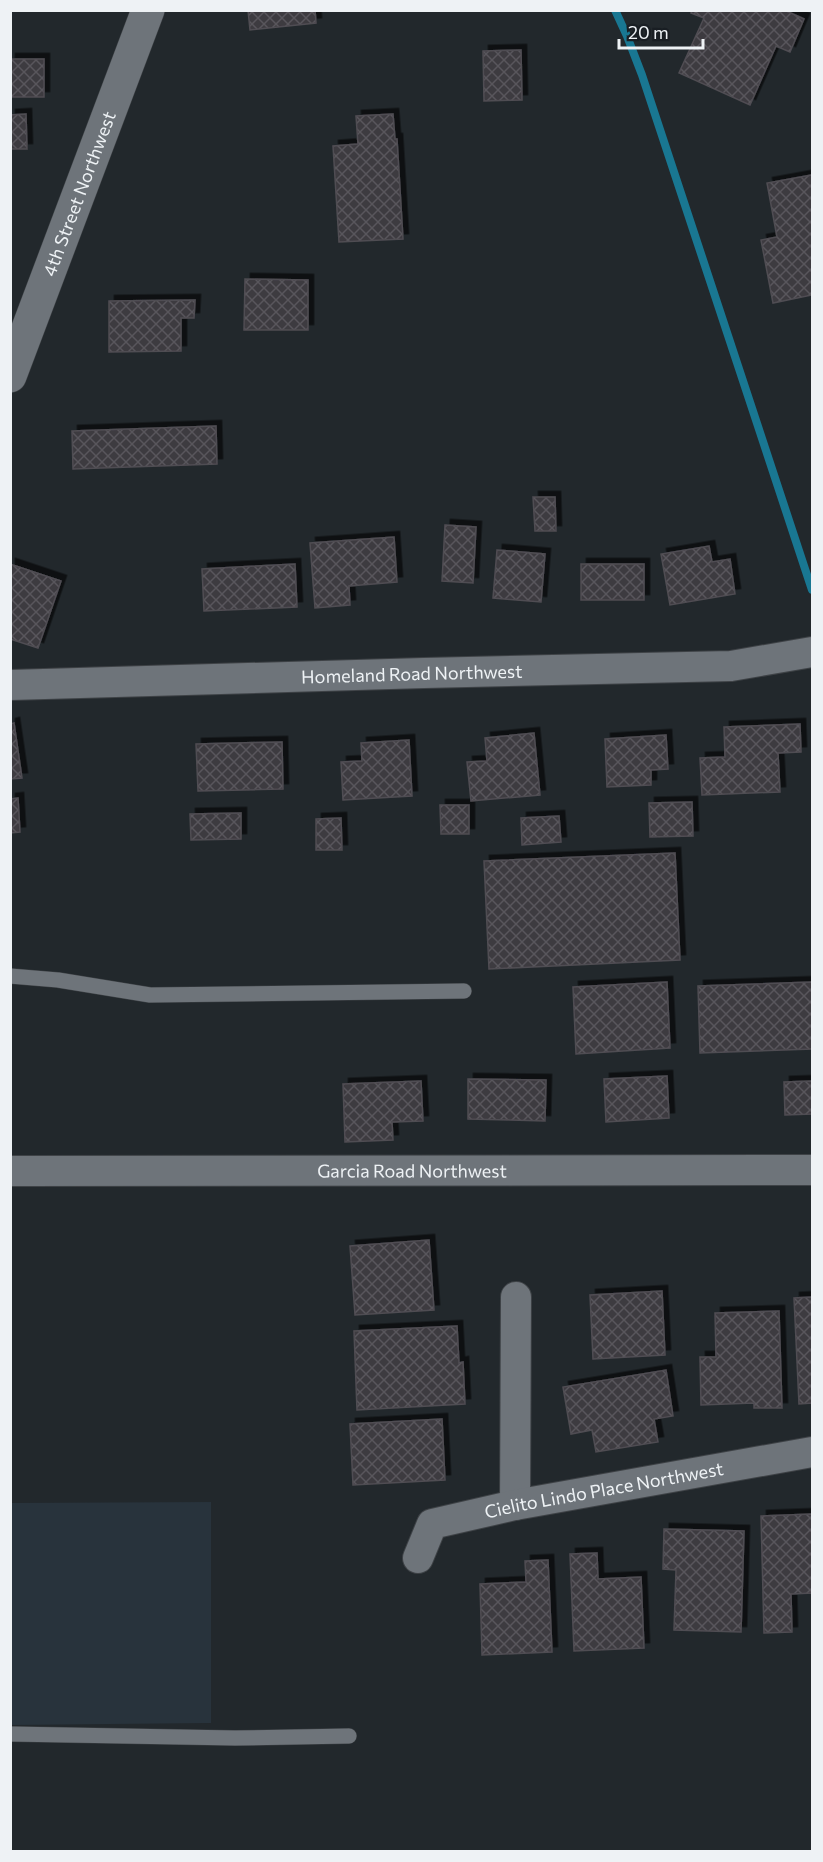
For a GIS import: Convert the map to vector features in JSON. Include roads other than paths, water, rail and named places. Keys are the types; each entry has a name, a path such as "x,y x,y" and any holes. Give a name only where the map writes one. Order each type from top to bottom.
{"main road":[{"name":"4th Street Northwest","path":"11,372 148,10"}],"street":[{"name":"Homeland Road Northwest","path":"10,686 400,673 731,666 813,652"},
{"name":"Garcia Road Northwest","path":"10,1171 813,1170"},
{"path":"515,1505 516,1297"},
{"name":"Cielito Lindo Place Northwest","path":"418,1558 432,1524 515,1505 813,1452"}],"lane":[{"path":"10,976 58,980 150,995 464,991"},
{"path":"10,1734 235,1738 349,1736"}],"waterway":[{"path":"615,10 642,75 812,590"}]}
